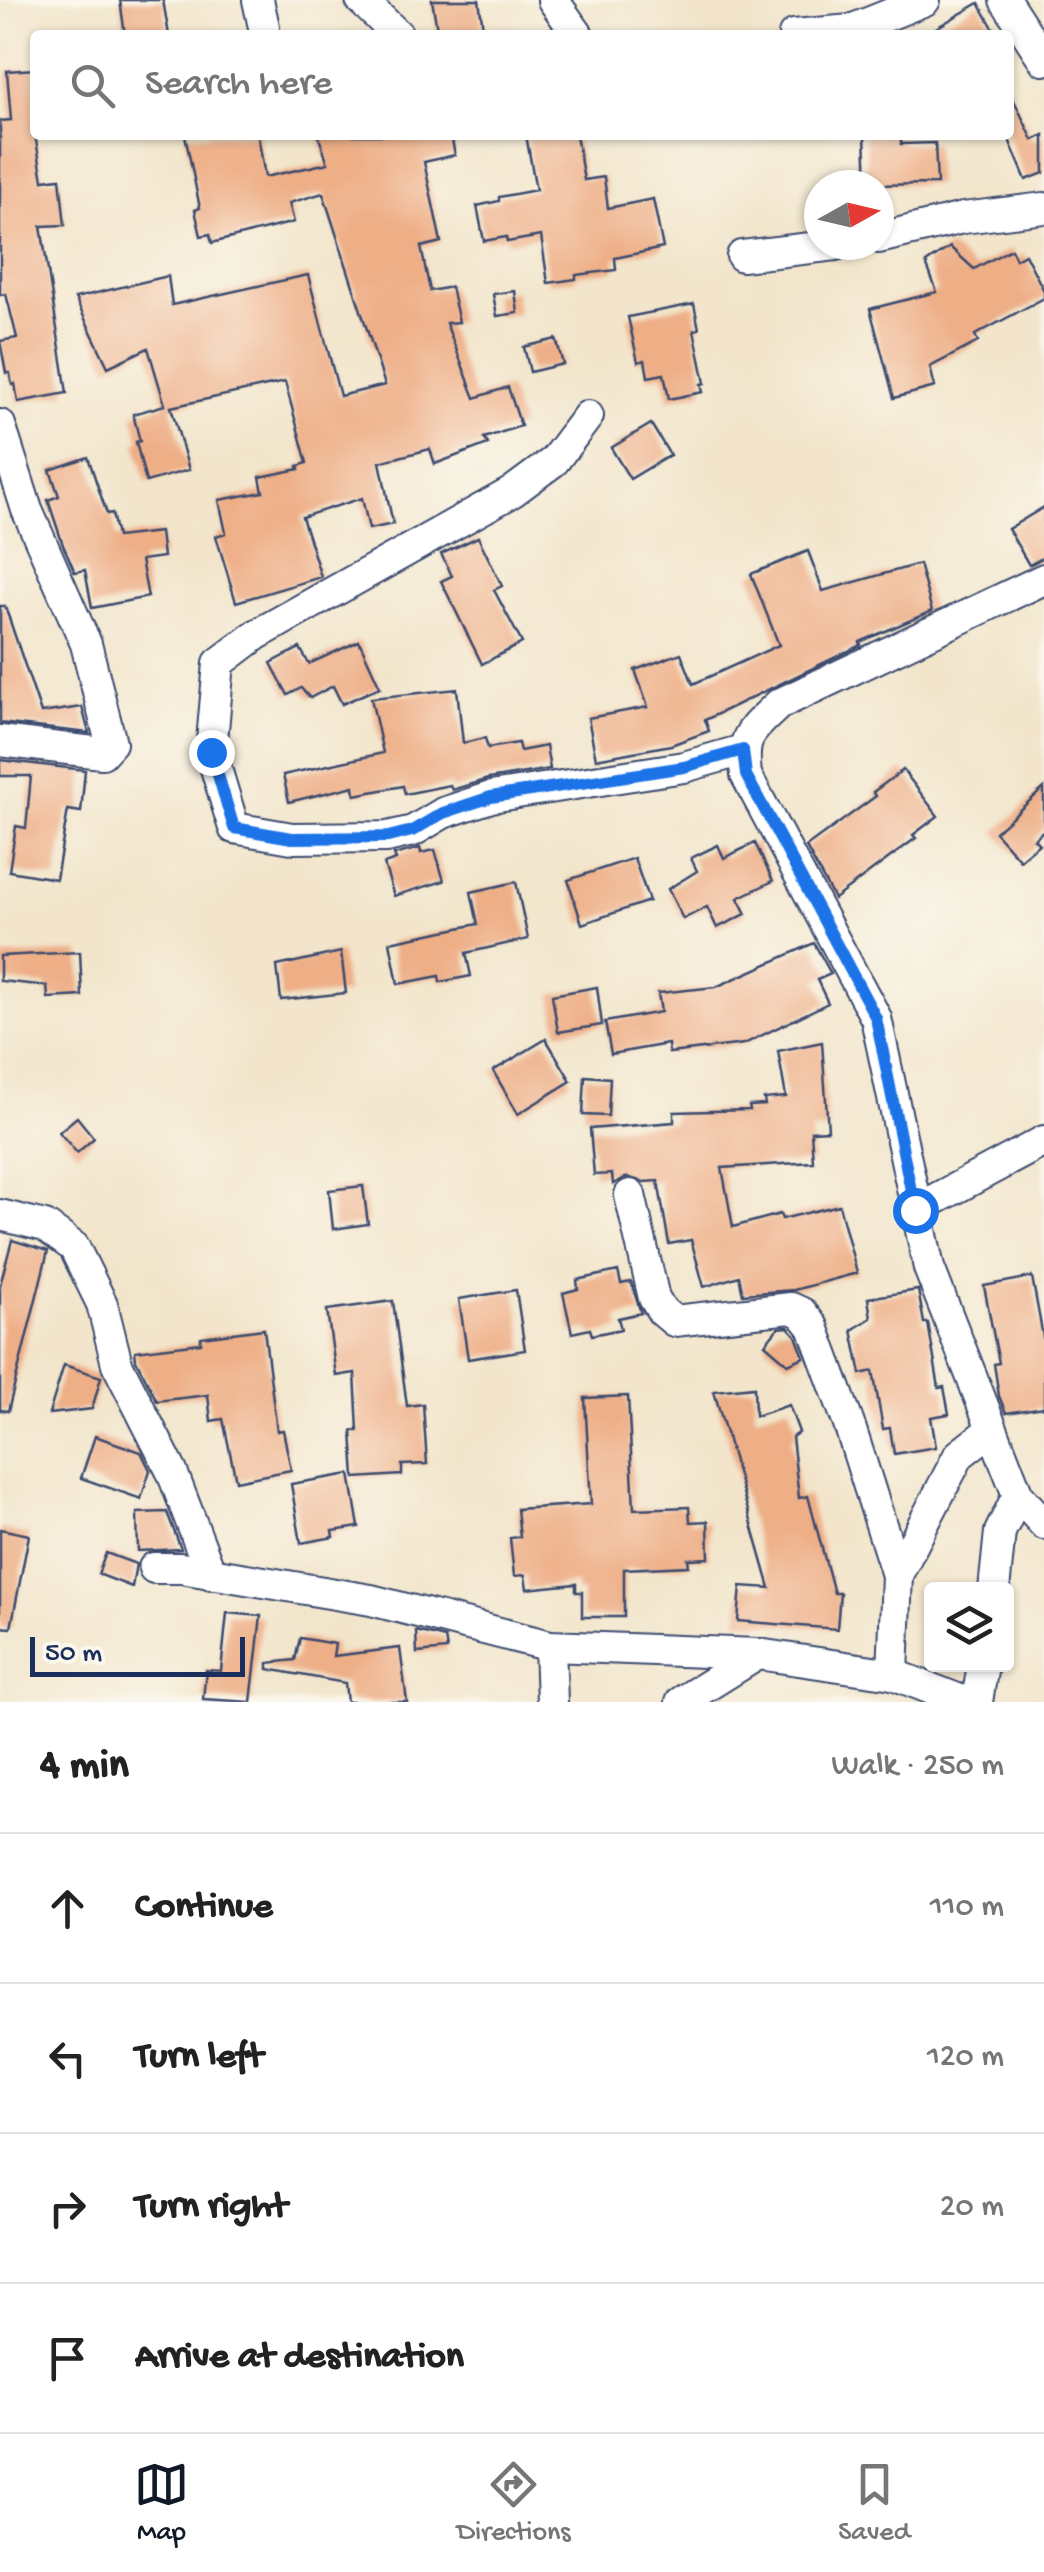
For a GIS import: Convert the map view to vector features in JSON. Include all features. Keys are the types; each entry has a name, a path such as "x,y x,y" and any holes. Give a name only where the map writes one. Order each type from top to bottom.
{"street":[{"path":"362,0 393,30"},
{"path":"553,0 574,30"},
{"path":"851,30 925,0"},
{"path":"1005,0 1040,48"},
{"path":"894,234 963,218 1044,208"},
{"path":"742,256 804,249"},
{"path":"588,416 554,461 512,492 256,635 219,663 211,752 234,828 292,838 388,837 412,831 443,813 491,797 648,774 743,750"},
{"path":"0,425 27,510 86,644 111,742 102,753 0,742"},
{"path":"1044,579 779,704 750,732 743,750 746,775 876,1018 929,1268 1018,1495 1044,1524"},
{"path":"915,1210 1044,1141"},
{"path":"630,1195 654,1298 674,1322 791,1308 813,1327 898,1576 894,1674"},
{"path":"0,1215 45,1226 74,1246 102,1304 118,1364 172,1472 211,1574"},
{"path":"898,1576 959,1455 992,1429"},
{"path":"995,1582 1000,1532 1018,1495"},
{"path":"154,1568 181,1568 370,1600 550,1646 758,1654 894,1674 966,1702"},
{"path":"550,1646 552,1702"},
{"path":"681,1702 758,1654"},
{"path":"977,1702 981,1672"}],"building":[{"path":"120,0 163,0 168,30 124,30"},
{"path":"432,0 479,0 483,30 437,30"},
{"path":"979,3 994,30 933,30"},
{"path":"30,69 30,140 36,140 43,180 60,178 65,225 41,226 67,393 18,402 15,384 12,385 10,373 6,373 0,341 17,338 6,294 0,295 0,121 11,120 7,71"},
{"path":"1014,100 1033,140 1044,135 1044,173 1026,180 1009,140 1014,140"},
{"path":"186,140 259,140 265,177 328,163 320,140 452,140 455,155 424,162 441,242 421,247 430,291 451,287 459,322 446,323 475,398 508,387 521,426 484,438 488,444 435,464 430,449 380,462 393,524 369,529 362,498 302,517 321,577 236,602 216,536 226,533 219,500 263,492 260,477 299,469 307,463 285,382 171,407 189,470 146,482 133,414 165,405 148,348 108,367 75,298 168,276 172,305 308,275 340,396 385,385 323,193 289,203 294,222 212,243 210,234 201,236 195,210 200,208"},
{"path":"527,140 577,140 584,180 604,177 608,208 653,199 663,248 615,258 616,270 548,283 541,236 507,242 506,237 484,241 477,206 536,190"},
{"path":"865,140 935,143 937,184 894,185 894,170 866,170"},
{"path":"950,247 974,269 1011,249 1016,259 1025,254 1044,298 975,335 978,342 930,367 935,387 894,398 870,309 937,292 926,263"},
{"path":"515,291 518,313 497,316 493,294"},
{"path":"694,304 703,392 669,399 664,374 648,377 645,360 638,362 628,317"},
{"path":"556,339 563,364 530,372 524,347"},
{"path":"651,424 670,455 630,479 611,448"},
{"path":"88,457 107,514 112,513 117,537 160,532 163,557 141,560 148,597 92,608 85,570 75,572 63,545 48,500 59,496 50,470"},
{"path":"1044,507 1044,557 1029,565 1008,529"},
{"path":"478,537 502,586 494,590 522,643 482,664 441,581 452,576 441,554"},
{"path":"808,551 823,591 919,564 932,611 860,642 861,645 705,720 709,731 671,745 596,759 588,718 648,707 635,670 681,653 693,684 779,645 751,574"},
{"path":"0,606 5,606 41,713 82,707 89,733 0,723"},
{"path":"359,641 380,687 342,704 333,686 310,698 301,688 288,695 271,663 300,648 309,664"},
{"path":"457,689 463,743 485,738 488,748 518,743 520,751 546,746 550,769 488,779 452,790 450,785 405,794 403,786 355,795 354,786 289,802 283,775 383,753 371,698"},
{"path":"0,760 85,770 81,812 68,810 56,879 9,871 16,826 26,828 31,776 0,776"},
{"path":"903,770 938,816 913,835 916,838 834,899 806,847 876,796 873,792"},
{"path":"1044,788 1044,830 1034,839 1039,844 1020,860 995,832"},
{"path":"755,843 773,881 738,898 746,914 717,928 707,907 683,919 668,889 697,871 691,858 718,845 724,858"},
{"path":"420,848 421,853 435,850 444,881 394,896 384,864 396,860 394,855"},
{"path":"634,858 649,901 582,924 568,880"},
{"path":"516,882 528,939 466,953 471,976 440,982 439,976 398,984 390,942 478,924 471,892"},
{"path":"814,943 831,974 817,980 828,1003 744,1044 669,1053 668,1044 611,1054 605,1022 661,1012 658,993 716,987"},
{"path":"80,952 82,996 48,998 47,986 0,981 0,956"},
{"path":"341,952 346,993 281,1000 277,966"},
{"path":"597,987 602,1025 558,1032 552,995"},
{"path":"546,1039 571,1081 518,1114 493,1071"},
{"path":"822,1042 828,1130 811,1131 813,1162 722,1168 733,1227 780,1214 782,1219 839,1205 857,1273 794,1290 743,1294 739,1276 704,1287 691,1240 669,1244 658,1181 627,1177 613,1184 612,1174 594,1175 590,1129 674,1122 674,1112 750,1110 749,1106 765,1105 764,1099 786,1097 778,1051"},
{"path":"585,1076 610,1078 608,1116 583,1115"},
{"path":"77,1117 94,1138 77,1153 59,1132"},
{"path":"363,1186 368,1224 333,1229 329,1190"},
{"path":"12,1240 48,1251 8,1411 0,1410 0,1285"},
{"path":"618,1271 621,1284 631,1282 641,1313 618,1318 621,1329 592,1335 590,1329 572,1333 563,1293 578,1289 577,1280"},
{"path":"1032,1277 1044,1342 1044,1407 1006,1413 999,1396 994,1364 999,1363 984,1286"},
{"path":"516,1290 525,1350 468,1359 459,1299"},
{"path":"918,1290 939,1388 944,1387 949,1414 931,1417 936,1447 894,1454 890,1428 883,1429 873,1371 861,1374 852,1330 871,1318 868,1298"},
{"path":"393,1301 407,1406 423,1404 427,1464 402,1465 402,1475 355,1478 355,1373 336,1376 327,1310"},
{"path":"788,1327 804,1357 788,1364 765,1344 778,1328"},
{"path":"264,1329 277,1431 283,1430 291,1470 236,1481 223,1419 211,1421 208,1395 157,1401 135,1351 201,1343 201,1337"},
{"path":"64,1365 101,1377 92,1409 49,1414"},
{"path":"754,1387 755,1416 789,1405 799,1432 792,1437 799,1498 808,1496 834,1593 840,1593 837,1629 738,1621 741,1586 770,1588 714,1391"},
{"path":"628,1396 634,1509 689,1507 690,1522 708,1521 709,1558 688,1559 689,1566 624,1569 624,1617 582,1617 582,1592 576,1592 576,1584 527,1589 525,1575 514,1576 510,1538 520,1537 517,1509 591,1504 585,1398"},
{"path":"95,1436 141,1452 150,1470 141,1499 81,1478"},
{"path":"350,1474 359,1527 333,1531 334,1537 301,1543 291,1484"},
{"path":"167,1512 181,1549 138,1551 137,1513"},
{"path":"0,1529 29,1535 11,1628 0,1627"},
{"path":"106,1553 136,1564 132,1587 98,1574"},
{"path":"227,1613 261,1616 251,1702 203,1699 206,1670 221,1671"},
{"path":"416,1631 445,1638 447,1650 417,1653"},
{"path":"300,1638 335,1644 333,1656 400,1648 407,1702 347,1702 345,1683 268,1669 268,1663 295,1660"}],"route":[{"path":"211,752 234,828 292,838 388,837 412,831 443,813 491,797 684,767 743,750 746,775 876,1018 915,1210"}]}
